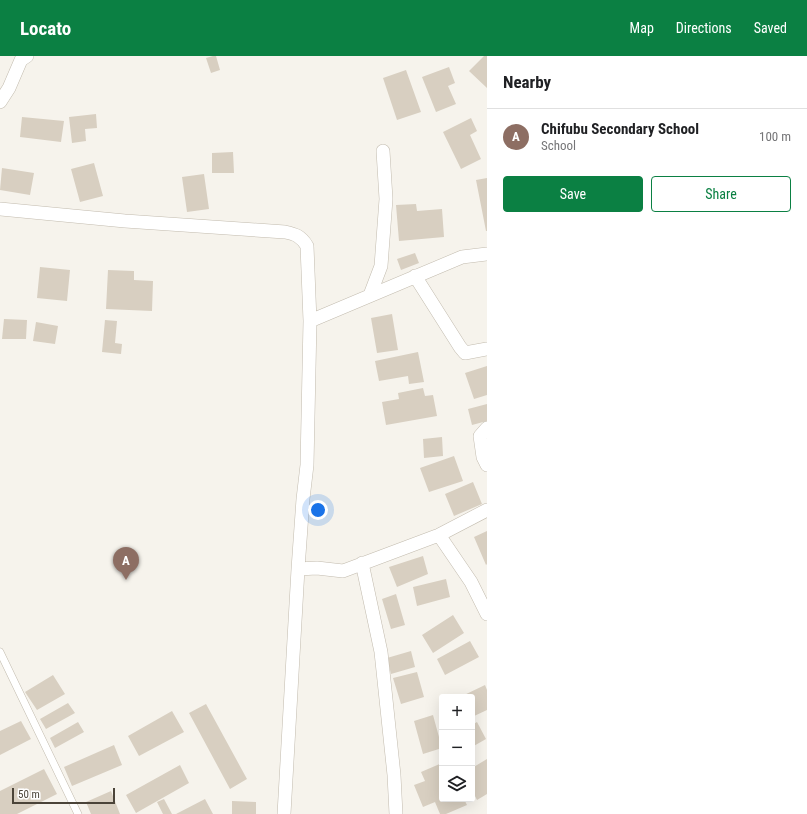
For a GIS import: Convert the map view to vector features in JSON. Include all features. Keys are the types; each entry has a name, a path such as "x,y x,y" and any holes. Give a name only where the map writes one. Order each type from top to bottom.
{"street":[{"path":"0,102 9,88 21,57"},
{"path":"370,295 381,266 386,199 383,151"},
{"path":"0,209 125,221 285,232 297,235 303,239 307,246 310,321 307,465 298,569 284,814"},
{"path":"310,321 415,276 462,258 487,254"},
{"path":"415,276 460,347 465,352 487,349"},
{"path":"487,428 480,436 483,457 487,465"},
{"path":"298,569 317,568 344,571 439,535 487,510"},
{"path":"439,535 471,582 487,614"},
{"path":"362,563 381,652 394,775 396,814"}],"lane":[{"path":"0,652 78,814"}],"building":[{"path":"216,56 220,70 211,73 206,58"},
{"path":"484,56 487,56 487,88 469,71"},
{"path":"449,67 455,83 448,86 456,104 436,112 422,77"},
{"path":"406,70 421,112 397,120 383,78"},
{"path":"96,114 97,128 85,129 86,141 72,143 69,117"},
{"path":"22,117 64,121 61,142 20,137"},
{"path":"471,118 477,131 470,135 481,159 461,169 443,132"},
{"path":"233,152 234,173 212,173 212,153"},
{"path":"94,163 103,196 80,202 71,169"},
{"path":"2,168 34,173 30,195 0,190"},
{"path":"204,174 209,209 187,212 182,177"},
{"path":"487,178 487,231 486,231 476,180"},
{"path":"416,204 417,211 442,209 444,237 399,241 396,205"},
{"path":"415,253 419,263 401,270 397,259"},
{"path":"40,267 70,270 67,301 37,298"},
{"path":"108,270 134,271 134,280 153,281 152,311 106,309"},
{"path":"392,314 398,350 377,353 371,318"},
{"path":"4,319 27,320 26,339 2,339"},
{"path":"105,320 117,321 115,343 122,344 121,354 102,352"},
{"path":"36,322 58,326 55,344 33,341"},
{"path":"418,352 424,382 409,384 408,376 379,381 375,361"},
{"path":"487,366 487,395 474,399 465,373"},
{"path":"423,388 425,396 433,395 437,416 386,425 382,402 399,399 398,393"},
{"path":"487,404 487,421 472,425 468,409"},
{"path":"442,437 443,456 424,458 423,439"},
{"path":"454,456 463,481 429,492 420,468"},
{"path":"473,482 482,504 454,516 445,494"},
{"path":"487,531 487,564 486,565 474,537"},
{"path":"423,556 428,574 397,587 389,567"},
{"path":"446,579 450,597 417,606 413,587"},
{"path":"396,594 405,625 391,629 382,599"},
{"path":"453,615 464,633 433,653 422,635"},
{"path":"470,641 479,657 445,675 437,659"},
{"path":"411,651 415,667 391,674 387,658"},
{"path":"417,672 424,697 401,704 393,678"},
{"path":"53,675 65,694 37,710 25,692"},
{"path":"485,685 487,690 487,710 475,716 475,694 466,694"},
{"path":"68,703 75,713 46,729 40,719"},
{"path":"206,704 247,779 230,789 189,713"},
{"path":"172,711 184,732 139,756 128,736"},
{"path":"433,715 439,737 439,749 423,754 414,721"},
{"path":"21,721 31,739 0,755 0,731"},
{"path":"78,722 84,732 55,748 50,738"},
{"path":"477,722 486,739 475,745 475,730 475,723"},
{"path":"114,745 122,765 72,786 64,767"},
{"path":"487,759 487,794 477,800 475,796 475,766"},
{"path":"439,764 439,802 466,802 467,805 446,814 440,814 435,802 423,807 414,785 425,781 421,772"},
{"path":"180,765 189,783 136,813 126,795"},
{"path":"44,769 57,794 17,814 0,814 0,791"},
{"path":"111,791 120,814 91,814 86,802"},
{"path":"164,799 172,814 163,814 157,802"},
{"path":"205,799 213,814 176,814"},
{"path":"232,801 256,802 256,814 232,814"}],"place":[{"name":"Chifubu Secondary School","path":"126,580"}]}
